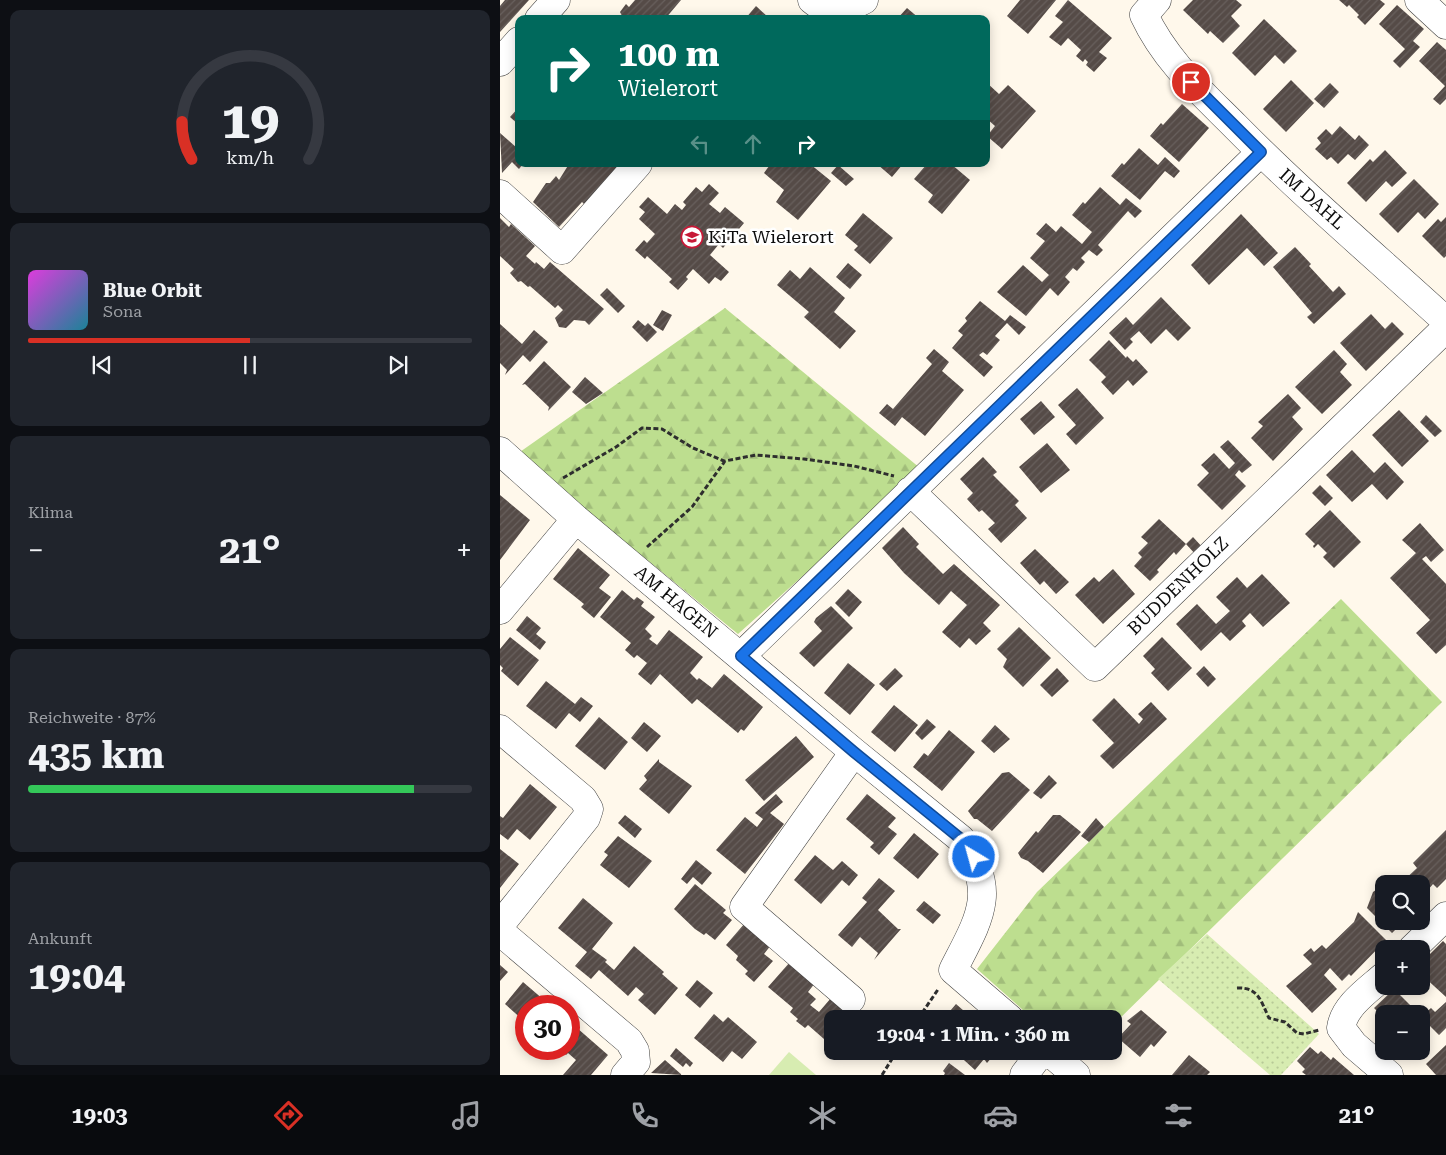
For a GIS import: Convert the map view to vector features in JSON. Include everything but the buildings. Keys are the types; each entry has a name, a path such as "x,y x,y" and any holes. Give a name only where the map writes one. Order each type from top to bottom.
{"street":[{"path":"543,15 556,0"},
{"path":"812,0 825,10 848,10"},
{"path":"1419,0 1446,26"},
{"name":"IM DAHL","path":"1142,5 1154,36 1177,68 1261,152 1446,321"},
{"path":"500,62 515,46"},
{"path":"741,656 914,486 1261,152"},
{"path":"500,194 562,250 635,167"},
{"name":"BUDDENHOLZ","path":"914,486 1094,667 1446,328"},
{"name":"AM HAGEN","path":"500,451 576,519 961,839 974,857 982,890 982,908 953,970"},
{"path":"500,610 576,519"},
{"path":"500,729 583,799 589,809 586,818 504,920 502,927 504,935 629,1041 635,1051 636,1062 626,1075"},
{"path":"851,999 744,907 854,752"},
{"path":"1421,940 1446,916"},
{"path":"953,970 1000,1010"},
{"path":"1375,984 1348,1010 1342,1020 1342,1028 1354,1045 1389,1075"},
{"path":"1024,1075 1035,1060"},
{"path":"1058,1060 1076,1075"}],"path":[{"path":"543,490 616,447 642,428 662,429 693,448 725,461 756,455 804,459 854,466 914,486"},
{"path":"630,563 692,507 725,461"},
{"path":"924,1010 953,970"},
{"path":"1238,988 1246,988 1254,992 1261,998 1269,1018 1285,1022 1297,1033 1304,1034 1342,1028"},
{"path":"882,1075 891,1060"}],"green space":[{"path":"725,308 920,468 904,485 738,634 517,454"},
{"path":"1341,599 1442,702 1122,1016 1122,1010 1023,1010 977,969 1037,892"},
{"path":"1207,934 1319,1034 1281,1075 1270,1075 1158,979"},
{"path":"789,1052 816,1075 769,1075"}],"place":[{"name":"KiTa Wielerort","path":"692,237"}],"route":[{"path":"974,857 961,839 854,752 741,656 924,476 1261,152 1191,82"}]}
